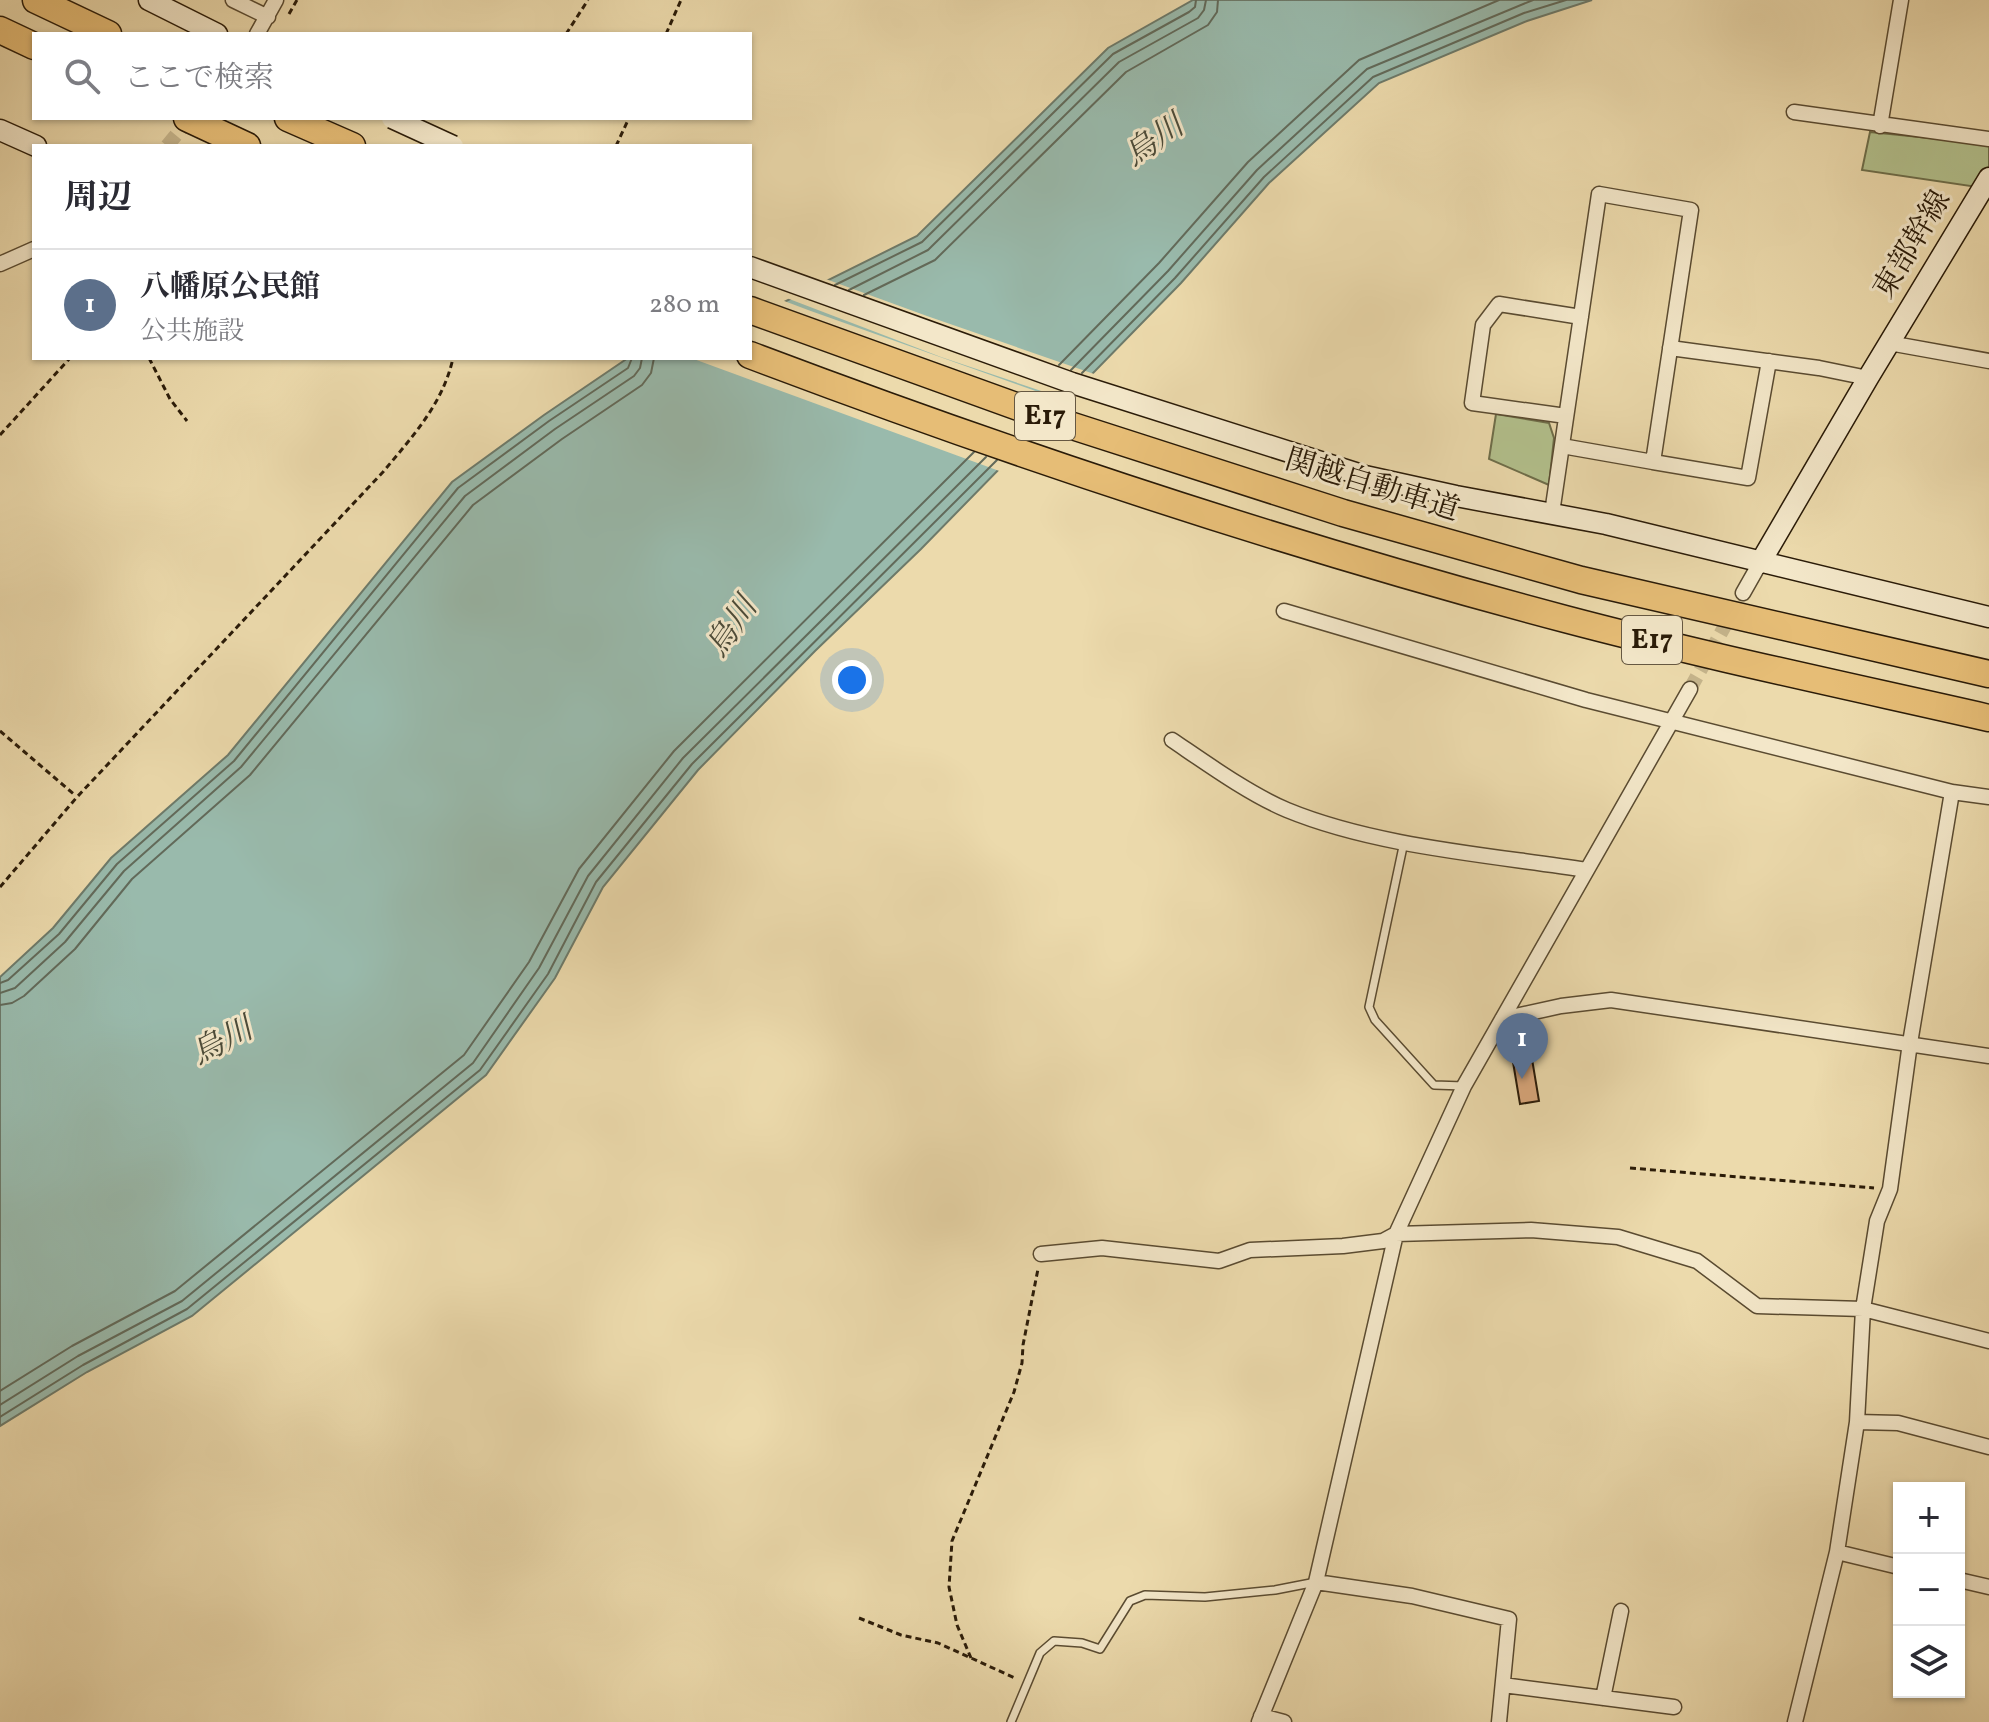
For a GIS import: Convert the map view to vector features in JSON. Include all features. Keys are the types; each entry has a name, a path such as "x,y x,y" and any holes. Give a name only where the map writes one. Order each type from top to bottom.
{"highway":[{"path":"36,0 104,32"},
{"path":"3,31 32,45"},
{"path":"191,120 243,144"},
{"path":"293,120 347,144"},
{"name":"関越自動車道","path":"752,311 1057,421 1343,513 1581,580 1989,674"},
{"name":"E17","path":"752,356 1014,450 1318,550 1567,620 1989,718"}],"street":[{"path":"149,0 213,32"},
{"path":"233,0 268,17"},
{"path":"258,32 276,0"},
{"path":"1880,126 1901,0"},
{"path":"1794,112 1989,139"},
{"path":"396,120 449,144"},
{"path":"0,130 32,144"},
{"name":"東部幹線","path":"1760,563 1989,178"},
{"path":"1552,513 1599,194 1691,210 1653,462"},
{"path":"0,264 32,250"},
{"path":"752,268 1072,383 1365,476 1618,527 1989,617"},
{"path":"1566,416 1472,403 1483,325 1499,304 1581,317"},
{"path":"1889,343 1989,361"},
{"path":"1670,348 1868,378"},
{"path":"1562,446 1748,478 1769,361"},
{"path":"1743,593 1760,563"},
{"path":"1284,611 1586,700 1952,792 1989,797"},
{"path":"1284,1722 1260,1719 1316,1582 1396,1234 1464,1086 1690,689"},
{"path":"1172,740 1285,809 1342,828 1587,870"},
{"path":"1795,1722 1837,1552 1857,1422 1863,1309 1877,1221 1890,1189 1910,1043 1952,792"},
{"path":"1502,1019 1561,1006 1611,1000 1989,1056"},
{"path":"1041,1254 1102,1248 1219,1261 1250,1250 1343,1246 1383,1241 1396,1234 1531,1230 1618,1237 1697,1261 1757,1306 1863,1309 1989,1341"},
{"path":"1857,1422 1898,1423 1989,1447"},
{"path":"1837,1552 1893,1566"},
{"path":"1965,1581 1989,1587"},
{"path":"1316,1582 1412,1596 1509,1619 1499,1722"},
{"path":"1603,1698 1621,1611"},
{"path":"1503,1685 1674,1707"}],"lane":[{"path":"1404,841 1369,1007 1375,1020 1434,1085 1464,1086"},
{"path":"1011,1722 1040,1653 1054,1641 1082,1643 1100,1649 1130,1601 1145,1595 1205,1597 1275,1590 1316,1582"}],"path":[{"path":"567,32 588,0"},
{"path":"667,32 681,0"},
{"path":"617,144 628,120"},
{"path":"0,435 68,360"},
{"path":"150,360 170,399 187,421"},
{"path":"0,887 77,797 383,472 427,420 449,377 453,360"},
{"path":"0,731 77,797"},
{"path":"1630,1168 1890,1189"},
{"path":"971,1658 957,1625 949,1587 952,1541 1014,1392 1041,1254"},
{"path":"859,1618 901,1635 938,1643 1026,1683"}],"green space":[{"path":"1870,132 1989,144 1989,166 1977,187 1862,170"},
{"path":"1496,414 1549,423 1554,438 1549,485 1489,459"}],"water":[{"name":"烏川","path":"1193,0 1592,0 1527,21 1379,83 1269,183 1181,283 921,549 698,770 603,887 555,978 486,1075 192,1316 87,1372 0,1426 0,977 53,928 111,858 228,755 452,482 625,360 752,360 752,355 784,302 917,236 1108,48"}],"pier":[{"path":"823,278 1097,375 1071,401 941,357 784,297"},
{"path":"779,299 1069,403 1002,472 696,360 752,360 752,306"}],"building":[{"path":"1532,1059 1539,1101 1520,1104 1513,1062"}],"tunnel":[{"path":"169,144 188,120"},
{"path":"1690,689 1743,593"}],"place":[{"name":"八幡原公民館","path":"1522,1079"}]}
